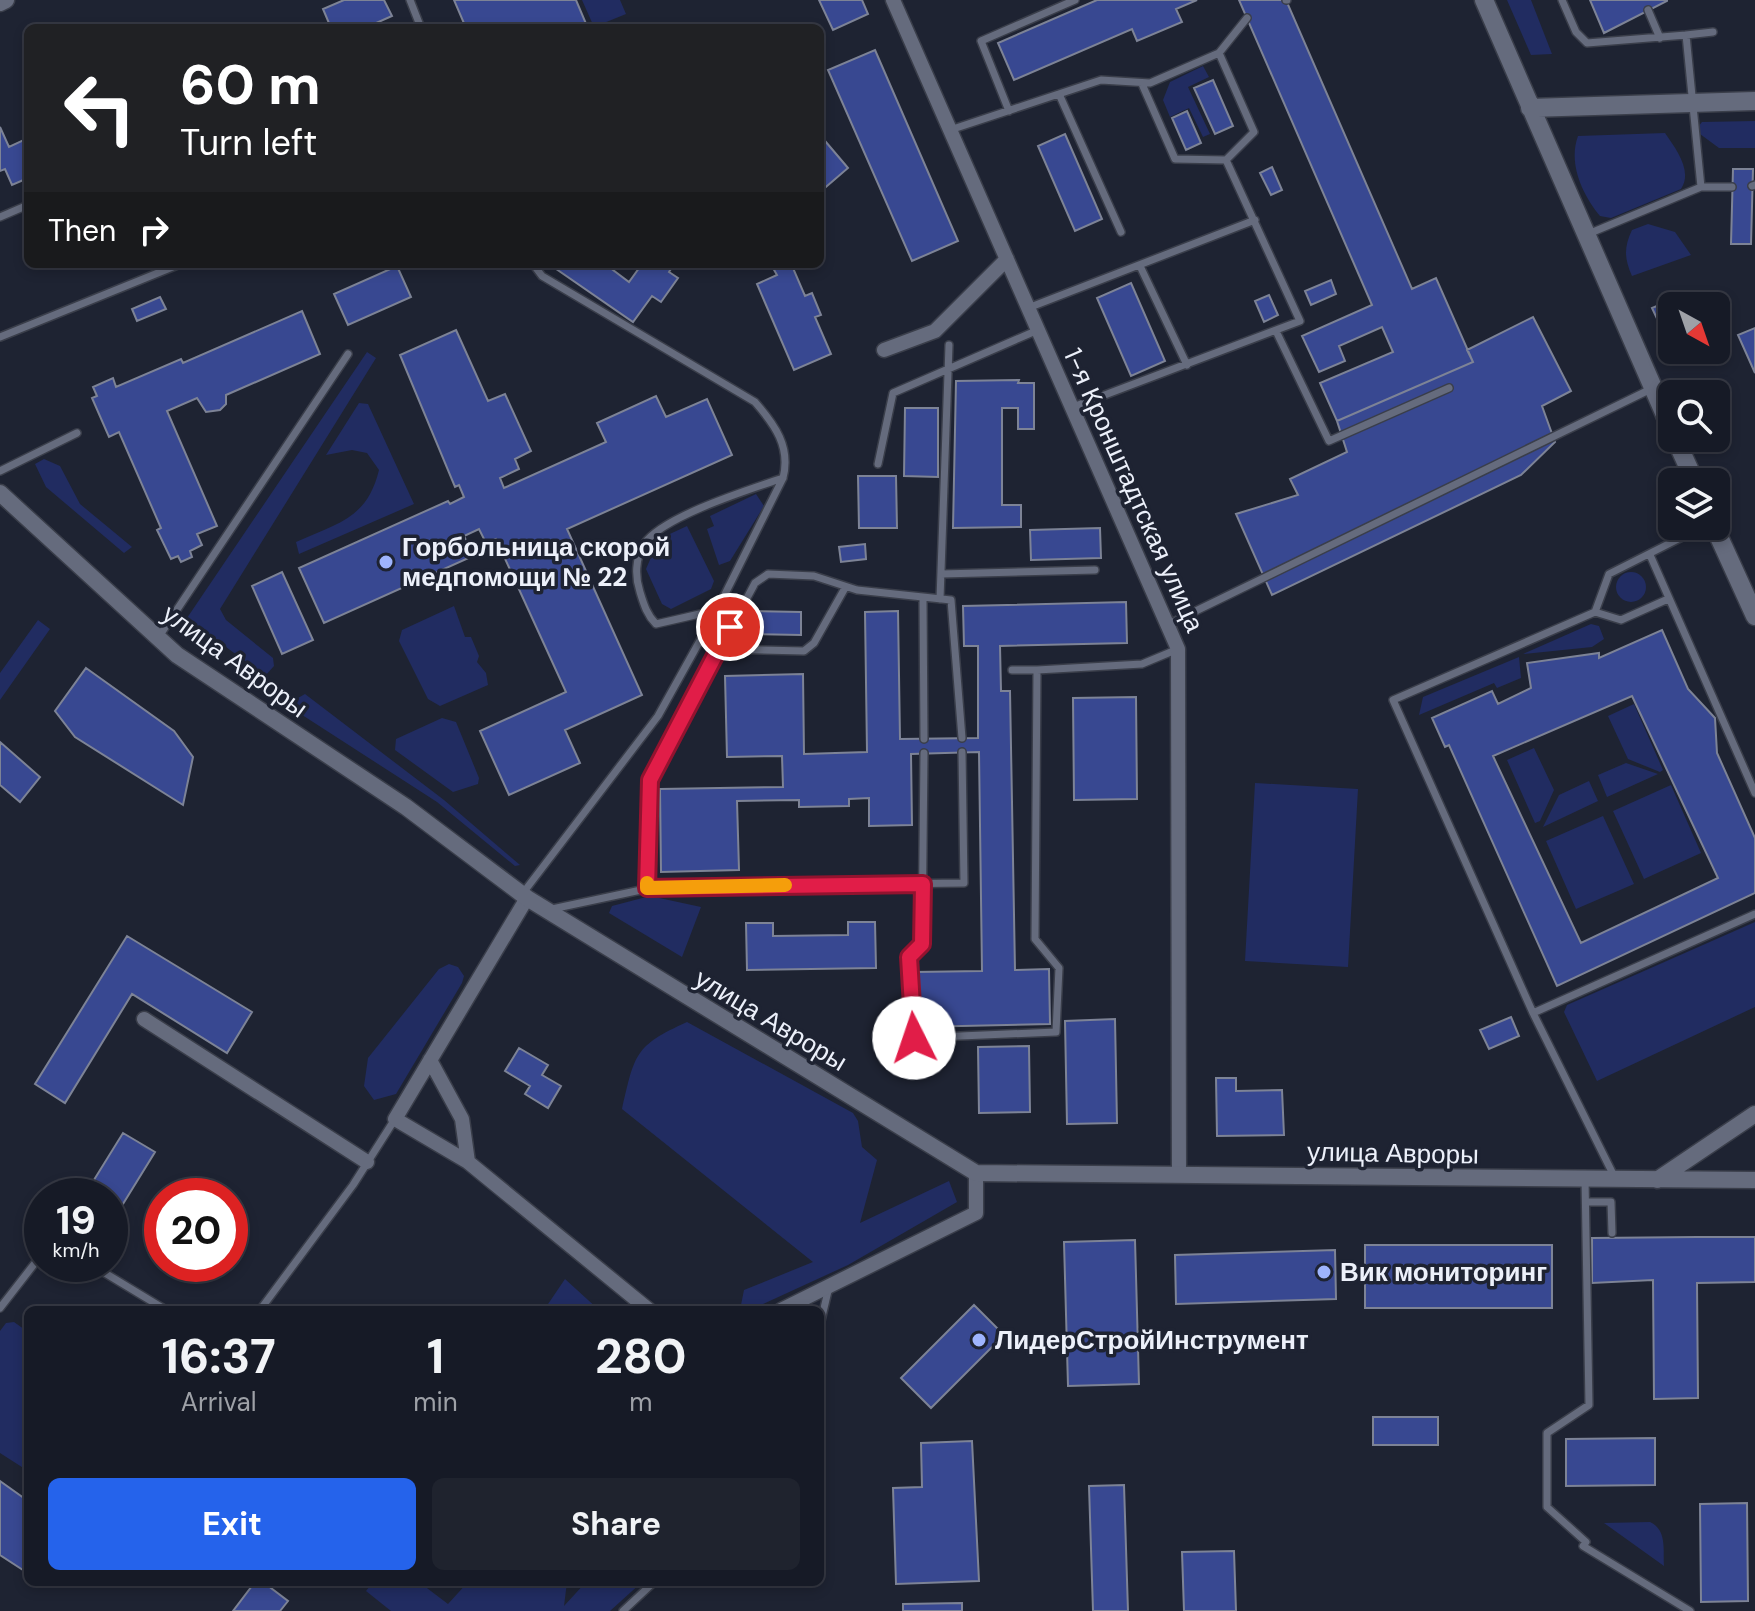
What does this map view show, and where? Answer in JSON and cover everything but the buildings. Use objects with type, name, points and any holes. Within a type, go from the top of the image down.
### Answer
[{"type":"main road","points":[[1484,0],[1658,399]]},
{"type":"main road","points":[[1530,108],[1755,101]]},
{"type":"main road","points":[[1720,540],[1755,616]]},
{"type":"street","points":[[0,3],[6,0]]},
{"type":"street","name":"1-я Кронштадтская улица","points":[[893,0],[1178,649],[1179,1175]]},
{"type":"street","points":[[884,350],[935,331],[1007,259]]},
{"type":"street","name":"улица Авроры","points":[[1,500],[177,655],[406,807],[524,897],[976,1173],[1755,1180]]},
{"type":"street","points":[[524,897],[395,1119],[468,1162],[644,1306]]},
{"type":"street","points":[[144,1019],[367,1162]]},
{"type":"street","points":[[430,1060],[462,1119],[468,1162]]},
{"type":"street","points":[[1657,1180],[1755,1114]]},
{"type":"street","points":[[789,1306],[976,1213],[976,1173]]},
{"type":"lane","points":[[410,0],[419,24]]},
{"type":"lane","points":[[1009,111],[981,41],[1075,0]]},
{"type":"lane","points":[[1562,0],[1576,32],[1587,43],[1713,32]]},
{"type":"lane","points":[[1648,10],[1660,38]]},
{"type":"lane","points":[[950,130],[1101,80],[1142,84],[1219,53],[1247,18]]},
{"type":"lane","points":[[1686,35],[1701,187]]},
{"type":"lane","points":[[1142,84],[1175,159],[1226,160],[1254,132],[1219,53]]},
{"type":"lane","points":[[1059,94],[1121,232]]},
{"type":"lane","points":[[1072,407],[1300,321],[1226,160]]},
{"type":"lane","points":[[1586,235],[1701,187],[1732,187]]},
{"type":"lane","points":[[0,217],[24,207]]},
{"type":"lane","points":[[1028,308],[1255,220]]},
{"type":"lane","points":[[1140,266],[1187,365]]},
{"type":"lane","points":[[0,337],[170,268]]},
{"type":"lane","points":[[524,897],[658,716],[717,610],[783,478],[787,464],[784,445],[773,423],[755,402],[542,276],[536,268]]},
{"type":"lane","points":[[878,464],[893,393],[1038,330]]},
{"type":"lane","points":[[1276,331],[1329,441],[1449,388]]},
{"type":"lane","points":[[940,599],[949,345]]},
{"type":"lane","points":[[158,638],[348,354]]},
{"type":"lane","points":[[1167,625],[1653,388]]},
{"type":"lane","points":[[0,471],[77,433]]},
{"type":"lane","points":[[717,610],[656,624],[646,611],[635,575],[644,545],[653,535],[713,502],[783,478]]},
{"type":"lane","points":[[1595,612],[1609,574],[1678,540]]},
{"type":"lane","points":[[1650,555],[1755,793]]},
{"type":"lane","points":[[941,574],[1095,570]]},
{"type":"lane","points":[[647,888],[650,780],[717,649],[755,583],[768,574],[814,576],[845,588],[951,600],[962,738]]},
{"type":"lane","points":[[717,649],[804,651],[814,643],[845,588]]},
{"type":"lane","points":[[923,599],[924,739]]},
{"type":"lane","points":[[1616,1180],[1533,1013],[1393,700],[1595,612],[1621,620],[1668,599]]},
{"type":"lane","points":[[1012,670],[1142,664],[1178,649]]},
{"type":"lane","points":[[924,753],[922,944],[909,957],[914,1038],[1056,1032],[1059,968],[1035,939],[1037,670]]},
{"type":"lane","points":[[546,910],[647,888],[964,883],[962,752]]},
{"type":"lane","points":[[1533,1013],[1755,914]]},
{"type":"lane","points":[[263,1306],[395,1119]]},
{"type":"lane","points":[[1585,1179],[1589,1405],[1547,1433],[1547,1507],[1586,1542],[1583,1546],[1690,1611]]},
{"type":"lane","points":[[1586,1202],[1611,1202],[1612,1233]]},
{"type":"lane","points":[[0,1308],[24,1277]]},
{"type":"lane","points":[[120,1282],[159,1306]]},
{"type":"lane","points":[[824,1308],[829,1287]]},
{"type":"lane","points":[[623,1611],[650,1586]]},
{"type":"shaded area","points":[[582,0],[620,0],[626,14],[601,24],[593,24]]},
{"type":"shaded area","points":[[1507,0],[1531,0],[1552,54],[1531,55]]},
{"type":"shaded area","points":[[1203,66],[1209,77],[1188,87],[1210,134],[1203,137],[1189,108],[1170,117],[1163,100],[1170,82]]},
{"type":"shaded area","points":[[1755,121],[1755,148],[1719,148],[1700,134],[1698,127],[1702,122]]},
{"type":"shaded area","points":[[1665,133],[1684,168],[1681,189],[1611,218],[1600,216],[1578,178],[1575,146],[1578,136]]},
{"type":"shaded area","points":[[1648,224],[1675,232],[1691,255],[1632,276],[1626,258],[1628,242],[1632,230]]},
{"type":"shaded area","points":[[367,352],[376,358],[220,609],[226,620],[273,658],[274,666],[265,676],[187,618]]},
{"type":"shaded area","points":[[359,403],[368,404],[414,504],[299,554],[296,542],[349,517],[359,509],[374,486],[379,470],[367,453],[352,450],[326,455]]},
{"type":"shaded area","points":[[44,459],[60,466],[80,504],[132,547],[124,553],[46,487],[35,464]]},
{"type":"shaded area","points":[[756,494],[764,506],[730,561],[719,565],[707,529],[714,526],[710,516]]},
{"type":"shaded area","points":[[687,526],[714,581],[711,589],[671,609],[662,604],[646,569],[659,539]]},
{"type":"shaded area","points":[[1631,572],[1637,573],[1645,581],[1645,593],[1637,601],[1631,602],[1625,601],[1617,593],[1616,587],[1617,581],[1625,573]]},
{"type":"shaded area","points":[[454,606],[465,637],[471,637],[479,656],[477,662],[486,673],[488,685],[440,706],[428,699],[399,641],[402,630]]},
{"type":"shaded area","points":[[38,620],[50,629],[0,700],[0,673]]},
{"type":"shaded area","points":[[1591,624],[1599,626],[1604,639],[1592,647],[1523,654]]},
{"type":"shaded area","points":[[1519,657],[1521,678],[1497,688],[1494,683],[1419,715],[1423,697]]},
{"type":"shaded area","points":[[305,694],[444,800],[520,865],[515,866],[437,802],[296,711],[298,698]]},
{"type":"shaded area","points":[[1634,704],[1663,770],[1660,772],[1628,759],[1608,716]]},
{"type":"shaded area","points":[[442,718],[456,722],[479,778],[478,784],[453,792],[395,750],[396,739]]},
{"type":"shaded area","points":[[1534,748],[1554,790],[1540,821],[1535,823],[1507,760]]},
{"type":"shaded area","points":[[1626,763],[1658,774],[1607,797],[1598,775]]},
{"type":"shaded area","points":[[1589,781],[1598,801],[1543,827],[1559,795]]},
{"type":"shaded area","points":[[1255,783],[1358,789],[1348,967],[1245,961]]},
{"type":"shaded area","points":[[1671,785],[1701,853],[1644,879],[1613,811]]},
{"type":"shaded area","points":[[1603,816],[1634,884],[1576,909],[1546,841]]},
{"type":"shaded area","points":[[650,896],[701,907],[682,957],[609,913],[612,906]]},
{"type":"shaded area","points":[[1755,922],[1755,1007],[1597,1081],[1564,1012],[1567,1005]]},
{"type":"shaded area","points":[[449,964],[458,967],[464,976],[462,983],[396,1094],[374,1100],[364,1086],[368,1058],[439,969]]},
{"type":"shaded area","points":[[687,1022],[853,1113],[858,1121],[862,1147],[877,1160],[860,1223],[949,1181],[957,1202],[848,1265],[759,1306],[741,1306],[744,1290],[813,1262],[622,1109],[630,1076],[640,1054],[656,1038]]},
{"type":"shaded area","points":[[565,1279],[595,1306],[547,1306]]},
{"type":"shaded area","points":[[14,1322],[24,1329],[24,1468],[0,1453],[0,1331],[6,1323]]},
{"type":"shaded area","points":[[1650,1522],[1662,1535],[1664,1566],[1604,1523]]},
{"type":"shaded area","points":[[370,1586],[424,1586],[448,1604],[464,1586],[566,1586],[564,1606],[582,1586],[638,1586],[610,1611],[391,1611],[366,1591]]},
{"type":"slow traffic","points":[[647,883],[647,888],[785,885]]},
{"type":"place","name":"Горбольница скорой медпомощи № 22","points":[[386,562]]},
{"type":"place","name":"Вик мониторинг","points":[[1324,1272]]},
{"type":"place","name":"ЛидерСтройИнструмент","points":[[979,1340]]},
{"type":"route","points":[[730,627],[650,780],[647,888],[923,884],[922,944],[909,957],[914,1038]]}]
